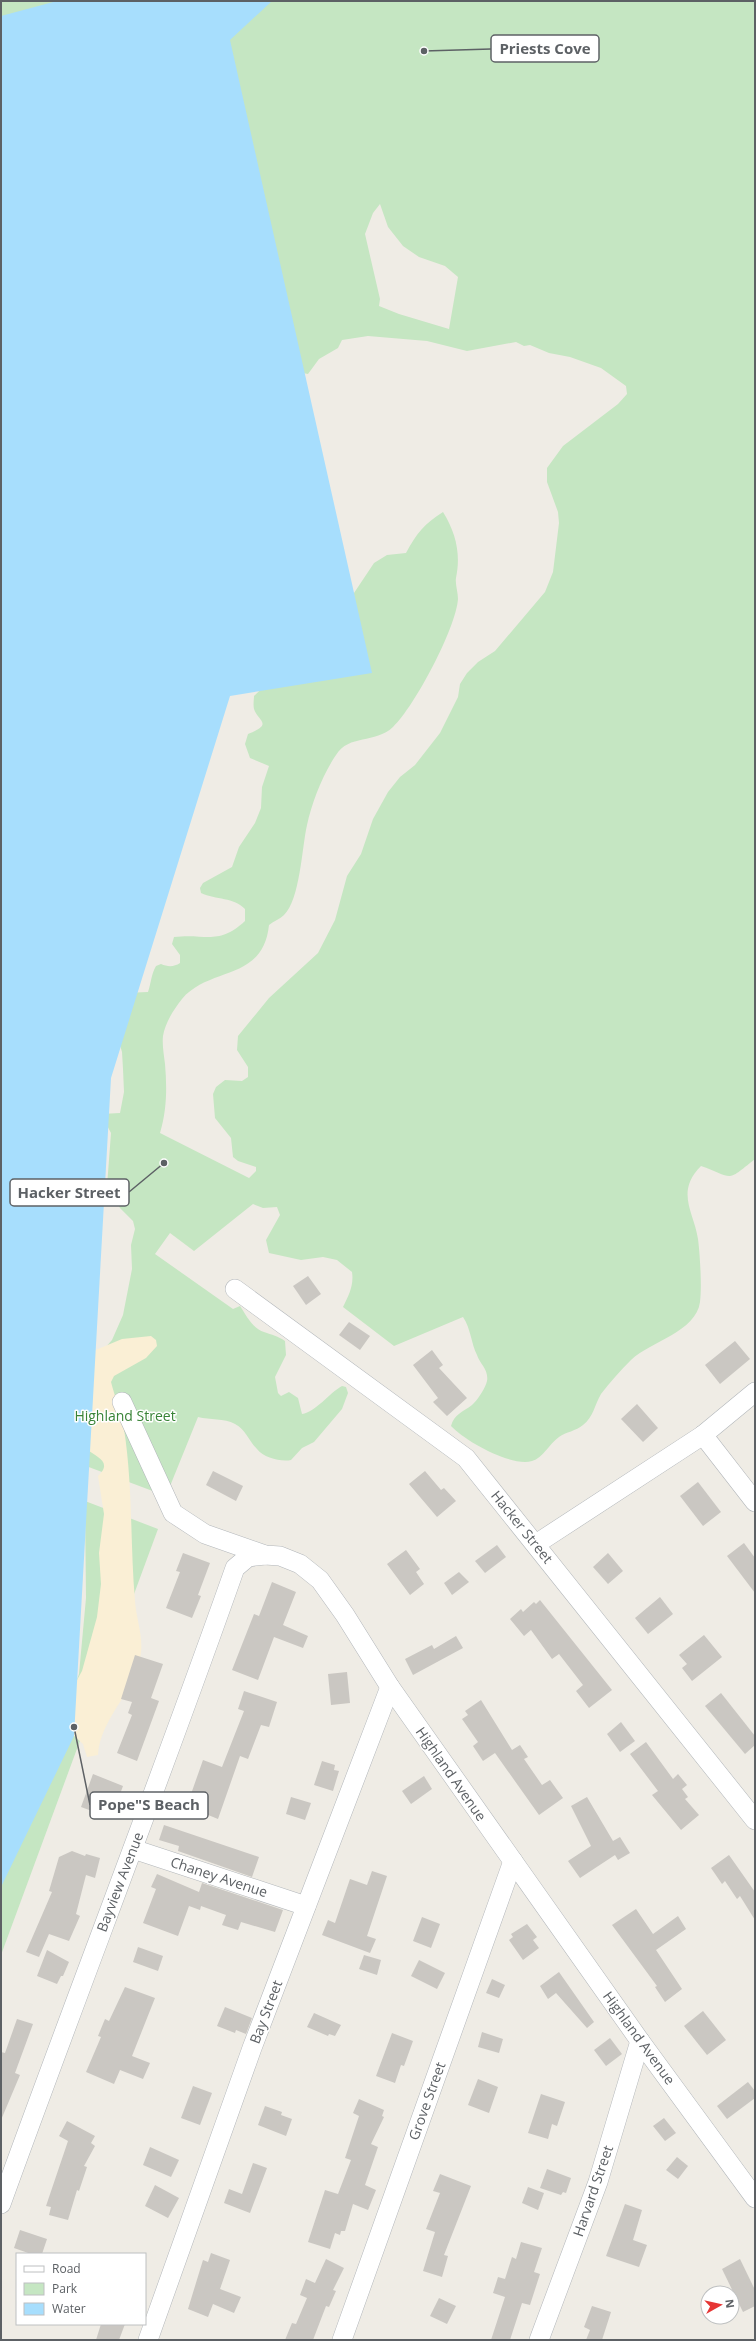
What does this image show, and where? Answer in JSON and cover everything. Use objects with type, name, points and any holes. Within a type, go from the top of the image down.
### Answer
[{"type":"street","name":"Hacker Street","points":[[235,1288],[466,1458],[755,1820]]},
{"type":"street","points":[[536,1544],[703,1435],[755,1392]]},
{"type":"street","name":"Highland Avenue","points":[[122,1402],[173,1513],[205,1534],[265,1555],[280,1556],[300,1564],[320,1580],[345,1615],[390,1687],[513,1862],[640,2041],[755,2198]]},
{"type":"street","points":[[703,1435],[755,1502]]},
{"type":"street","name":"Bayview Avenue","points":[[1,2204],[175,1737],[236,1568],[248,1557],[265,1555]]},
{"type":"street","name":"Bay Street","points":[[148,2340],[252,2048],[390,1687]]},
{"type":"street","name":"Chaney Avenue","points":[[132,1849],[306,1906]]},
{"type":"street","name":"Grove Street","points":[[342,2340],[513,1862]]},
{"type":"street","name":"Harvard Street","points":[[539,2340],[598,2182],[640,2041]]},
{"type":"green space","points":[[1,1],[71,1],[1,29]]},
{"type":"green space","name":"Highland Street","points":[[244,1],[755,1],[755,1159],[739,1172],[730,1176],[701,1166],[693,1175],[689,1185],[688,1202],[698,1239],[700,1262],[701,1296],[697,1312],[682,1329],[640,1353],[631,1360],[601,1394],[589,1419],[577,1429],[559,1437],[543,1454],[532,1461],[523,1462],[501,1457],[467,1439],[451,1426],[454,1419],[476,1400],[487,1381],[486,1370],[478,1358],[468,1326],[463,1317],[394,1346],[343,1307],[352,1286],[352,1272],[337,1260],[323,1257],[301,1260],[269,1253],[266,1240],[280,1215],[277,1207],[263,1208],[253,1204],[194,1251],[170,1233],[155,1254],[233,1309],[240,1306],[256,1328],[285,1341],[286,1355],[275,1377],[278,1393],[281,1396],[289,1392],[298,1398],[302,1414],[312,1410],[342,1386],[346,1387],[348,1393],[342,1409],[314,1442],[302,1448],[291,1460],[278,1460],[264,1455],[254,1446],[239,1426],[231,1422],[198,1417],[166,1496],[46,1451],[104,1349],[112,1340],[123,1315],[132,1269],[131,1245],[135,1229],[133,1221],[120,1208],[107,1186],[111,1133],[101,1114],[120,1113],[124,1092],[122,1052],[115,1028],[124,993],[148,992],[156,966],[161,964],[173,966],[180,963],[180,955],[172,944],[174,937],[219,936],[236,929],[245,921],[245,909],[241,905],[236,902],[201,893],[200,888],[203,883],[232,867],[239,847],[255,823],[261,808],[262,787],[269,766],[250,758],[245,744],[248,734],[256,731],[262,725],[262,722],[254,709],[254,696],[342,611],[374,563],[387,555],[406,553],[413,540],[431,520],[443,512],[454,536],[458,552],[456,580],[458,599],[456,612],[450,628],[423,685],[402,717],[393,727],[378,736],[355,741],[341,748],[331,763],[318,788],[309,816],[300,873],[294,898],[284,915],[269,925],[265,943],[257,956],[246,965],[194,989],[182,999],[176,1007],[164,1031],[163,1043],[166,1073],[166,1098],[160,1133],[249,1178],[256,1171],[256,1167],[238,1161],[233,1157],[231,1138],[215,1118],[213,1094],[216,1087],[225,1080],[242,1081],[248,1077],[248,1067],[237,1050],[238,1036],[269,998],[318,953],[335,920],[347,876],[361,854],[373,819],[388,792],[400,777],[415,765],[440,733],[458,697],[460,684],[467,673],[478,662],[495,651],[545,592],[553,572],[559,523],[558,512],[547,482],[547,468],[563,446],[618,404],[627,394],[626,386],[601,368],[570,357],[549,353],[530,345],[524,346],[516,342],[467,351],[427,341],[368,336],[342,340],[338,348],[319,359],[308,374],[292,371],[208,98]],"holes":[[[380,204],[388,227],[403,246],[419,257],[445,266],[458,277],[449,329],[399,314],[379,306],[380,299],[365,234],[373,213]]]},
{"type":"green space","points":[[85,1501],[158,1529],[1,1955],[1,1886],[79,1674],[86,1598]]},
{"type":"sand","points":[[151,1336],[156,1340],[157,1346],[146,1358],[114,1376],[111,1382],[123,1423],[127,1450],[133,1580],[141,1640],[141,1652],[133,1679],[105,1728],[100,1741],[98,1755],[87,1757],[83,1744],[72,1734],[70,1686],[77,1680],[82,1671],[97,1617],[101,1584],[99,1553],[104,1514],[98,1476],[104,1467],[104,1463],[99,1457],[86,1449],[74,1359],[122,1339]]},
{"type":"water","points":[[57,1],[272,1],[230,40],[372,673],[230,696],[111,1078],[74,1736],[1,1887],[1,16]]},
{"type":"building","points":[[308,1276],[321,1294],[306,1305],[293,1286]]},
{"type":"building","points":[[349,1322],[370,1336],[360,1350],[339,1335]]},
{"type":"building","points":[[735,1341],[750,1359],[720,1384],[705,1365]]},
{"type":"building","points":[[432,1350],[443,1365],[439,1368],[467,1398],[447,1416],[433,1402],[438,1398],[413,1365]]},
{"type":"building","points":[[637,1404],[658,1428],[643,1442],[621,1419]]},
{"type":"building","points":[[213,1471],[243,1486],[236,1501],[206,1485]]},
{"type":"building","points":[[425,1471],[441,1490],[444,1488],[456,1501],[437,1517],[409,1484]]},
{"type":"building","points":[[698,1482],[721,1512],[703,1526],[680,1496]]},
{"type":"building","points":[[744,1543],[755,1558],[755,1593],[727,1556]]},
{"type":"building","points":[[497,1545],[506,1557],[485,1573],[475,1561]]},
{"type":"building","points":[[406,1550],[420,1569],[416,1572],[424,1584],[410,1595],[387,1564]]},
{"type":"building","points":[[183,1553],[210,1563],[198,1595],[201,1596],[192,1618],[166,1608],[180,1572],[176,1571]]},
{"type":"building","points":[[608,1553],[623,1571],[608,1584],[593,1567]]},
{"type":"building","points":[[459,1572],[469,1582],[452,1595],[444,1583]]},
{"type":"building","points":[[272,1582],[296,1592],[283,1625],[308,1636],[303,1648],[274,1637],[258,1680],[232,1670],[254,1614],[259,1616]]},
{"type":"building","points":[[660,1597],[673,1614],[648,1634],[635,1618]]},
{"type":"building","points":[[540,1600],[612,1690],[589,1708],[576,1691],[583,1685],[559,1654],[552,1659],[531,1630],[524,1636],[510,1619],[521,1609],[523,1612],[534,1602],[536,1604]]},
{"type":"building","points":[[704,1635],[722,1657],[692,1681],[682,1668],[687,1664],[679,1655]]},
{"type":"building","points":[[456,1636],[463,1648],[413,1675],[405,1659],[432,1645],[434,1649]]},
{"type":"building","points":[[135,1655],[163,1664],[151,1698],[159,1701],[137,1761],[117,1753],[132,1715],[128,1713],[132,1702],[121,1699]]},
{"type":"building","points":[[347,1672],[350,1703],[331,1705],[328,1674]]},
{"type":"building","points":[[244,1691],[277,1702],[269,1727],[261,1725],[248,1759],[240,1756],[218,1819],[181,1804],[186,1792],[191,1794],[203,1760],[222,1767],[244,1711],[238,1709]]},
{"type":"building","points":[[721,1693],[755,1736],[755,1745],[745,1754],[705,1706]]},
{"type":"building","points":[[481,1700],[512,1750],[520,1745],[528,1757],[524,1759],[542,1785],[550,1780],[563,1798],[539,1815],[495,1753],[483,1761],[473,1746],[478,1742],[462,1719],[468,1715],[465,1711]]},
{"type":"building","points":[[621,1722],[635,1741],[620,1752],[607,1734]]},
{"type":"building","points":[[646,1742],[673,1779],[678,1774],[687,1785],[682,1789],[688,1797],[685,1799],[699,1815],[681,1830],[652,1795],[658,1791],[630,1754]]},
{"type":"building","points":[[322,1761],[335,1765],[334,1770],[339,1771],[333,1791],[314,1785]]},
{"type":"building","points":[[93,1774],[123,1786],[111,1818],[81,1807]]},
{"type":"building","points":[[424,1776],[432,1789],[411,1804],[402,1791]]},
{"type":"building","points":[[291,1797],[311,1803],[305,1820],[286,1814]]},
{"type":"building","points":[[587,1797],[613,1841],[620,1837],[630,1853],[618,1860],[615,1855],[580,1878],[568,1861],[591,1846],[571,1806]]},
{"type":"building","points":[[164,1825],[259,1857],[252,1877],[178,1851],[179,1846],[159,1840]]},
{"type":"building","points":[[72,1851],[85,1856],[86,1854],[100,1858],[95,1878],[86,1875],[76,1914],[80,1916],[69,1941],[49,1934],[39,1957],[26,1952],[52,1892],[49,1891],[59,1857]]},
{"type":"building","points":[[729,1855],[755,1892],[755,1920],[740,1896],[737,1899],[725,1881],[722,1884],[711,1868]]},
{"type":"building","points":[[372,1871],[387,1876],[367,1936],[376,1939],[370,1953],[322,1935],[328,1920],[335,1923],[350,1879],[367,1885]]},
{"type":"building","points":[[157,1874],[199,1892],[202,1883],[283,1910],[275,1932],[241,1922],[238,1930],[222,1925],[226,1915],[201,1906],[200,1910],[189,1906],[178,1936],[143,1923],[156,1889],[151,1887]]},
{"type":"building","points":[[636,1909],[653,1934],[678,1916],[686,1929],[656,1950],[682,1989],[665,2002],[655,1987],[657,1986],[612,1925]]},
{"type":"building","points":[[422,1917],[440,1924],[431,1948],[413,1941]]},
{"type":"building","points":[[527,1924],[537,1937],[533,1940],[539,1948],[523,1960],[509,1940],[513,1937],[511,1934]]},
{"type":"building","points":[[138,1947],[163,1956],[158,1971],[133,1962]]},
{"type":"building","points":[[47,1950],[69,1962],[63,1976],[61,1976],[57,1984],[37,1976]]},
{"type":"building","points":[[364,1955],[381,1960],[377,1975],[359,1969]]},
{"type":"building","points":[[419,1960],[445,1973],[437,1989],[411,1976]]},
{"type":"building","points":[[559,1972],[594,2022],[587,2028],[556,1993],[548,1999],[540,1986]]},
{"type":"building","points":[[492,1979],[505,1985],[499,1998],[486,1993]]},
{"type":"building","points":[[125,1987],[155,1998],[132,2056],[150,2063],[143,2079],[120,2070],[114,2084],[86,2072],[101,2037],[98,2036],[105,2019],[109,2021]]},
{"type":"building","points":[[225,2007],[252,2018],[246,2034],[236,2030],[235,2033],[217,2026]]},
{"type":"building","points":[[703,2011],[726,2040],[707,2055],[684,2026]]},
{"type":"building","points":[[314,2013],[341,2025],[335,2036],[329,2034],[328,2036],[307,2027]]},
{"type":"building","points":[[17,2019],[33,2024],[15,2073],[20,2075],[1,2120],[1,2052],[5,2053]]},
{"type":"building","points":[[482,2032],[503,2039],[499,2053],[478,2047]]},
{"type":"building","points":[[392,2033],[413,2041],[404,2066],[401,2065],[395,2083],[376,2076]]},
{"type":"building","points":[[610,2038],[622,2054],[606,2066],[594,2050]]},
{"type":"building","points":[[478,2079],[498,2087],[489,2113],[468,2105]]},
{"type":"building","points":[[748,2082],[755,2091],[755,2098],[727,2119],[717,2106]]},
{"type":"building","points":[[193,2086],[212,2093],[200,2125],[181,2118]]},
{"type":"building","points":[[541,2094],[565,2102],[557,2126],[552,2124],[548,2139],[528,2133]]},
{"type":"building","points":[[359,2099],[384,2110],[382,2116],[384,2117],[371,2144],[378,2147],[365,2185],[376,2190],[368,2210],[353,2204],[345,2231],[341,2231],[340,2235],[335,2233],[330,2249],[308,2242],[325,2190],[338,2194],[351,2160],[345,2158],[359,2116],[353,2113]]},
{"type":"building","points":[[265,2106],[282,2112],[281,2115],[292,2119],[286,2136],[258,2125]]},
{"type":"building","points":[[664,2118],[676,2133],[665,2141],[653,2126]]},
{"type":"building","points":[[67,2121],[95,2136],[91,2143],[95,2146],[84,2166],[87,2167],[79,2191],[77,2190],[68,2220],[49,2215],[51,2207],[46,2206],[68,2141],[59,2136]]},
{"type":"building","points":[[150,2147],[179,2160],[171,2177],[143,2165]]},
{"type":"building","points":[[677,2157],[688,2166],[678,2179],[666,2170]]},
{"type":"building","points":[[253,2163],[267,2168],[250,2213],[224,2203],[229,2189],[242,2194]]},
{"type":"building","points":[[547,2169],[571,2178],[566,2193],[563,2192],[561,2195],[540,2188]]},
{"type":"building","points":[[440,2174],[471,2186],[444,2255],[448,2256],[442,2277],[423,2271],[435,2232],[426,2229],[440,2193],[433,2191]]},
{"type":"building","points":[[155,2185],[179,2198],[168,2218],[145,2206]]},
{"type":"building","points":[[528,2187],[544,2193],[538,2210],[522,2203]]},
{"type":"building","points":[[625,2204],[642,2210],[633,2240],[647,2245],[639,2267],[606,2256]]},
{"type":"building","points":[[20,2230],[47,2239],[42,2253],[28,2253],[14,2248]]},
{"type":"building","points":[[521,2242],[542,2248],[534,2272],[540,2274],[530,2305],[522,2303],[510,2340],[491,2340],[505,2297],[493,2293],[498,2277],[505,2279],[512,2257],[516,2259]]},
{"type":"building","points":[[211,2253],[230,2260],[220,2289],[241,2297],[234,2313],[213,2304],[208,2317],[188,2309],[203,2260],[208,2262]]},
{"type":"building","points":[[326,2259],[344,2268],[333,2290],[336,2291],[329,2307],[326,2306],[313,2340],[285,2340],[292,2323],[296,2324],[307,2298],[300,2295],[306,2279],[315,2283]]},
{"type":"building","points":[[740,2259],[755,2290],[755,2306],[743,2312],[740,2306],[740,2285],[730,2285],[722,2269]]},
{"type":"building","points":[[439,2298],[456,2306],[447,2324],[430,2316]]},
{"type":"building","points":[[592,2306],[611,2312],[602,2340],[586,2340],[590,2330],[584,2327]]},
{"type":"building","points":[[101,2325],[125,2325],[119,2340],[96,2340]]},
{"type":"place","name":"Priests Cove","points":[[424,51]]},
{"type":"place","name":"Hacker Street","points":[[164,1163]]},
{"type":"place","name":"Pope\"S Beach","points":[[74,1727]]}]
